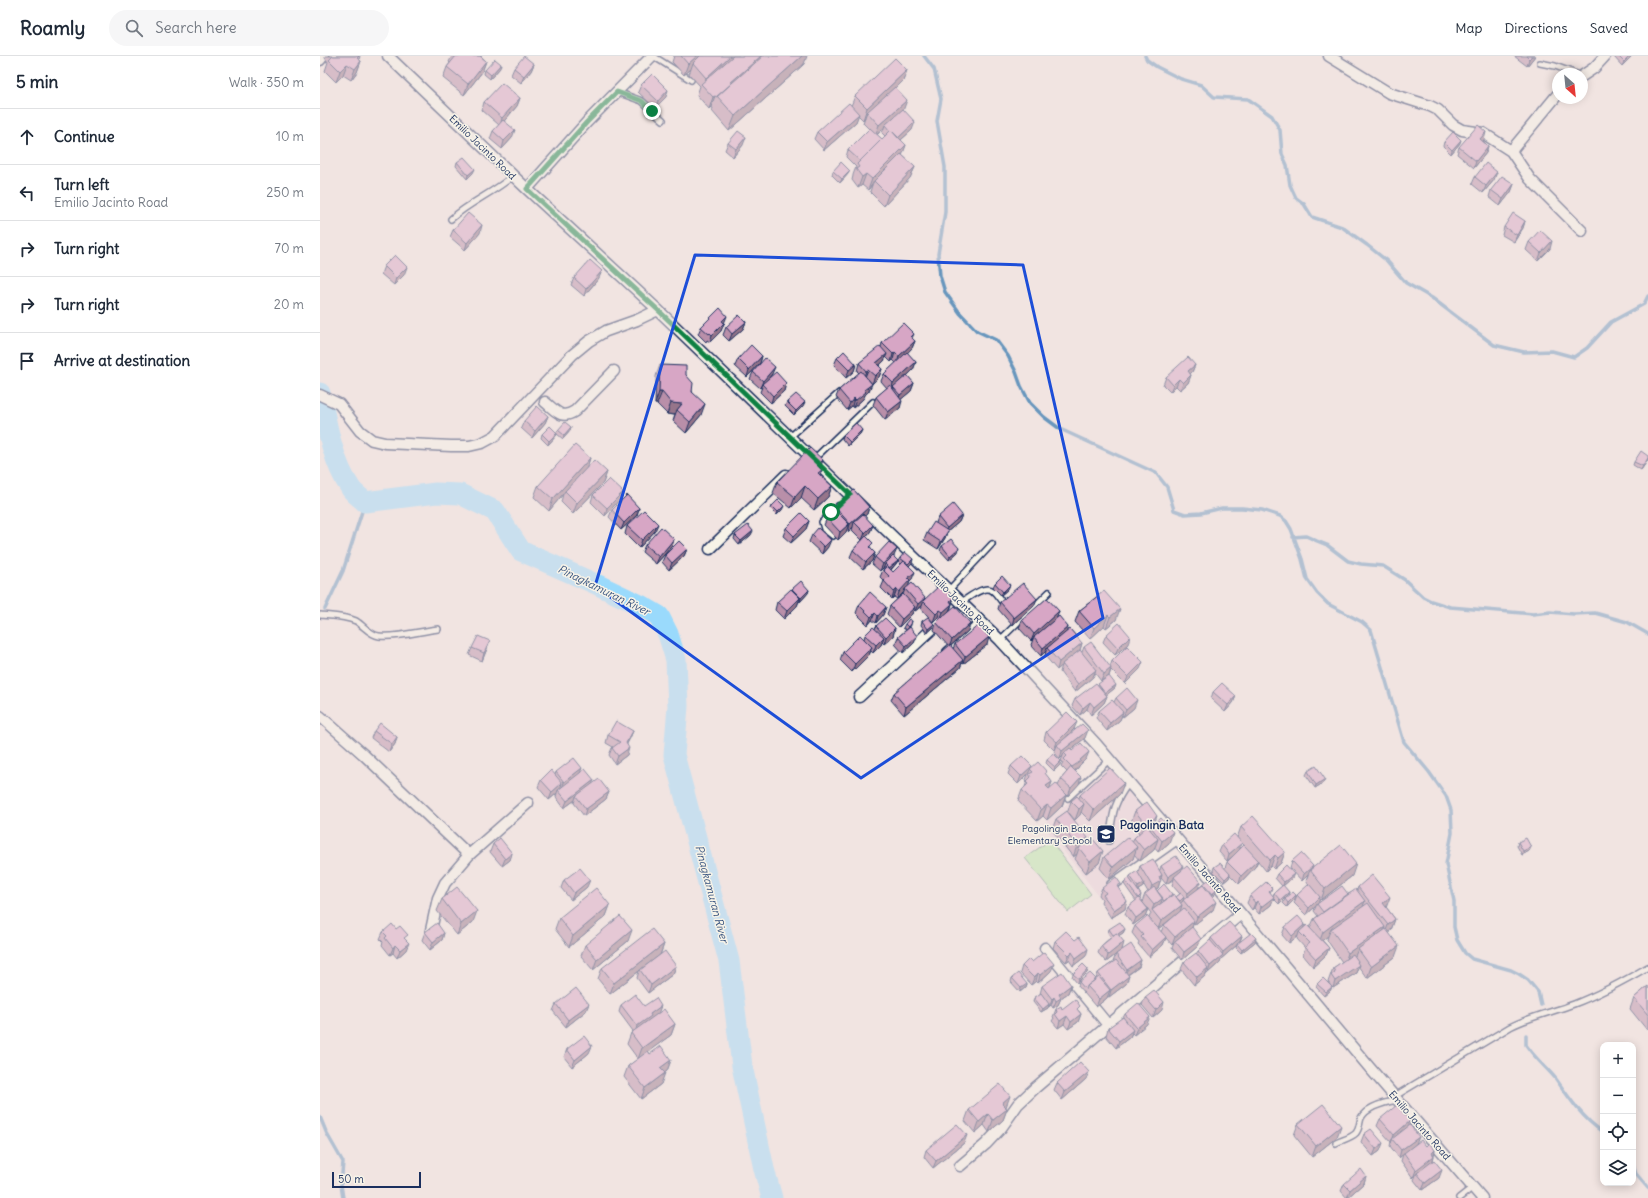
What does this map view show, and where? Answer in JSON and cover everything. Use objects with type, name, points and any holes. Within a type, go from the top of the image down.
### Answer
[{"type":"street","points":[[320,60],[323,56]]},
{"type":"street","name":"Emilio Jacinto Road","points":[[388,56],[513,176],[658,310],[790,437],[808,457],[850,494],[1000,640],[1129,783],[1482,1198]]},
{"type":"street","points":[[527,189],[587,122],[652,56]]},
{"type":"street","points":[[1329,56],[1389,93],[1430,106],[1438,110],[1453,125],[1462,130],[1483,133],[1511,150],[1530,179],[1582,231]]},
{"type":"street","points":[[1588,72],[1594,68],[1605,56]]},
{"type":"street","points":[[1511,150],[1552,101]]},
{"type":"street","points":[[320,395],[339,404],[360,431],[372,440],[385,443],[451,446],[468,446],[482,443],[495,436],[540,397],[572,355],[588,341],[606,331],[637,320],[658,310]]},
{"type":"street","points":[[540,397],[562,415],[567,415],[575,411],[614,371]]},
{"type":"street","points":[[710,549],[791,470]]},
{"type":"street","points":[[859,698],[961,602]]},
{"type":"street","points":[[320,716],[325,718],[469,855]]},
{"type":"street","points":[[431,930],[438,898],[445,883],[469,855],[528,803]]},
{"type":"street","points":[[1112,885],[1177,839]]},
{"type":"street","points":[[960,1166],[986,1144],[1001,1128],[1018,1104],[1029,1093],[1187,958],[1241,914]]},
{"type":"street","points":[[1045,948],[1108,1025]]},
{"type":"lane","points":[[652,56],[691,80]]},
{"type":"lane","points":[[1540,63],[1560,68]]},
{"type":"lane","points":[[617,92],[642,101],[663,120]]},
{"type":"lane","points":[[451,219],[463,208],[499,188],[513,176]]},
{"type":"lane","points":[[790,437],[839,393]]},
{"type":"lane","points":[[808,457],[873,402]]},
{"type":"lane","points":[[833,536],[824,529],[822,522],[850,494]]},
{"type":"lane","points":[[948,590],[992,544]]},
{"type":"lane","points":[[961,602],[981,590],[988,589],[992,590],[1003,603]]},
{"type":"lane","points":[[1000,640],[1049,592]]},
{"type":"lane","points":[[320,615],[340,616],[354,620],[373,634],[379,636],[398,635],[438,629]]},
{"type":"lane","points":[[943,653],[980,621]]},
{"type":"lane","points":[[1068,798],[1109,760]]},
{"type":"lane","points":[[1110,841],[1115,806],[1119,796],[1129,783]]},
{"type":"lane","points":[[1336,1143],[1355,1134],[1364,1114],[1383,1102],[1397,1098],[1510,1026],[1574,1004],[1621,983],[1648,967]]},
{"type":"lane","points":[[1459,1198],[1473,1187]]},
{"type":"highlighted area","points":[[695,255],[1023,265],[1103,618],[861,778],[595,586]]},
{"type":"shaded area","name":"Pagolingin Bata Elementary School","points":[[1108,767],[1170,844],[1098,895],[1043,825]]},
{"type":"green space","points":[[1050,840],[1091,894],[1068,912],[1025,858]]},
{"type":"building","points":[[333,56],[359,56],[357,58],[361,61],[355,69],[347,64],[340,71],[329,60]]},
{"type":"building","points":[[456,56],[480,56],[486,61],[468,84],[447,67]]},
{"type":"building","points":[[524,56],[534,64],[524,76],[514,68]]},
{"type":"building","points":[[681,56],[697,56],[688,64]]},
{"type":"building","points":[[700,56],[730,56],[706,78],[693,63]]},
{"type":"building","points":[[733,56],[761,56],[730,83],[731,84],[717,97],[713,97],[701,84]]},
{"type":"building","points":[[763,56],[802,56],[735,116],[717,96]]},
{"type":"building","points":[[1618,56],[1630,56],[1624,62]]},
{"type":"building","points":[[895,58],[907,70],[867,108],[855,96]]},
{"type":"building","points":[[495,59],[501,64],[491,75],[485,70]]},
{"type":"building","points":[[652,74],[668,90],[658,101],[641,85]]},
{"type":"building","points":[[502,83],[520,98],[502,118],[484,102]]},
{"type":"building","points":[[895,87],[907,100],[879,125],[867,112]]},
{"type":"building","points":[[849,103],[859,114],[827,142],[817,132]]},
{"type":"building","points":[[903,109],[915,122],[898,138],[885,125]]},
{"type":"building","points":[[503,120],[515,130],[504,141],[493,131]]},
{"type":"building","points":[[1478,125],[1486,132],[1480,139],[1488,146],[1476,161],[1459,147]]},
{"type":"building","points":[[870,128],[882,139],[860,161],[848,150]]},
{"type":"building","points":[[891,130],[906,145],[872,179],[866,174],[862,177],[856,169],[859,167],[857,164]]},
{"type":"building","points":[[738,131],[746,137],[736,149],[728,143]]},
{"type":"building","points":[[1453,132],[1461,140],[1452,150],[1444,142]]},
{"type":"building","points":[[901,154],[915,167],[888,195],[874,181]]},
{"type":"building","points":[[464,157],[475,169],[468,175],[457,162]]},
{"type":"building","points":[[841,162],[850,171],[842,179],[833,171]]},
{"type":"building","points":[[1486,163],[1497,172],[1486,186],[1475,177]]},
{"type":"building","points":[[1502,176],[1514,184],[1503,199],[1491,190]]},
{"type":"building","points":[[468,213],[482,225],[467,243],[453,230]]},
{"type":"building","points":[[1513,213],[1525,221],[1517,235],[1504,227]]},
{"type":"building","points":[[1540,230],[1552,241],[1541,253],[1529,242]]},
{"type":"building","points":[[395,255],[407,267],[396,278],[384,266]]},
{"type":"building","points":[[590,260],[602,271],[586,289],[574,278]]},
{"type":"building","points":[[720,308],[727,316],[722,321],[724,323],[712,335],[710,333],[709,334],[701,327]]},
{"type":"building","points":[[739,315],[746,322],[732,334],[726,327]]},
{"type":"building","points":[[903,323],[914,334],[911,337],[915,341],[899,356],[895,352],[893,354],[882,343]]},
{"type":"building","points":[[751,345],[762,356],[749,370],[738,359]]},
{"type":"building","points":[[880,346],[887,354],[876,363],[882,369],[875,376],[868,370],[866,371],[859,363]]},
{"type":"building","points":[[844,351],[856,364],[849,370],[837,358]]},
{"type":"building","points":[[907,352],[916,362],[893,383],[884,374]]},
{"type":"building","points":[[1188,357],[1195,365],[1188,371],[1191,375],[1183,383],[1179,379],[1173,385],[1166,377]]},
{"type":"building","points":[[765,358],[775,367],[763,381],[753,372]]},
{"type":"building","points":[[660,365],[686,366],[686,375],[693,383],[692,392],[705,404],[690,422],[677,410],[682,404],[671,403],[662,392],[659,392]]},
{"type":"building","points":[[861,371],[872,384],[864,390],[866,392],[856,400],[854,398],[850,403],[839,390]]},
{"type":"building","points":[[776,372],[786,383],[773,396],[762,384]]},
{"type":"building","points":[[907,375],[914,383],[900,395],[893,387]]},
{"type":"building","points":[[890,385],[902,401],[888,412],[876,397]]},
{"type":"building","points":[[796,394],[805,402],[796,411],[787,402]]},
{"type":"building","points":[[537,406],[548,416],[535,431],[524,421]]},
{"type":"building","points":[[565,422],[571,427],[564,435],[558,430]]},
{"type":"building","points":[[856,423],[862,430],[850,442],[843,435]]},
{"type":"building","points":[[550,426],[557,433],[549,441],[542,434]]},
{"type":"building","points":[[575,445],[590,458],[553,499],[538,486]]},
{"type":"building","points":[[810,448],[823,460],[818,465],[822,470],[818,473],[832,486],[818,499],[805,486],[795,497],[777,482]]},
{"type":"building","points":[[1641,451],[1648,456],[1643,466],[1634,462]]},
{"type":"building","points":[[594,460],[607,472],[577,503],[565,491]]},
{"type":"building","points":[[609,479],[623,492],[607,508],[593,495]]},
{"type":"building","points":[[854,490],[869,507],[850,524],[835,507]]},
{"type":"building","points":[[627,495],[639,508],[624,523],[612,510]]},
{"type":"building","points":[[778,500],[784,506],[778,512],[772,506]]},
{"type":"building","points":[[953,504],[962,515],[947,528],[938,517]]},
{"type":"building","points":[[644,510],[658,524],[642,540],[627,526]]},
{"type":"building","points":[[835,510],[849,524],[840,532],[827,518]]},
{"type":"building","points":[[801,513],[809,521],[794,536],[786,528]]},
{"type":"building","points":[[863,514],[873,525],[865,533],[854,522]]},
{"type":"building","points":[[934,522],[948,531],[941,542],[927,533]]},
{"type":"building","points":[[748,525],[753,531],[741,541],[735,535]]},
{"type":"building","points":[[661,527],[674,539],[659,557],[645,545]]},
{"type":"building","points":[[818,528],[831,540],[824,547],[812,535]]},
{"type":"building","points":[[866,536],[873,543],[869,547],[875,553],[866,562],[853,550]]},
{"type":"building","points":[[951,539],[959,548],[950,556],[942,546]]},
{"type":"building","points":[[679,541],[687,549],[672,563],[665,555]]},
{"type":"building","points":[[889,542],[897,549],[883,564],[875,557]]},
{"type":"building","points":[[905,552],[913,559],[908,564],[900,558]]},
{"type":"building","points":[[893,556],[898,561],[889,568],[885,564]]},
{"type":"building","points":[[904,561],[915,572],[908,578],[910,580],[899,592],[897,589],[894,592],[884,581],[889,576],[883,570],[887,566],[893,572]]},
{"type":"building","points":[[1002,576],[1010,585],[1003,592],[995,583]]},
{"type":"building","points":[[801,581],[809,590],[801,598],[792,589]]},
{"type":"building","points":[[912,583],[925,598],[918,604],[905,589]]},
{"type":"building","points":[[1023,583],[1037,599],[1014,618],[1000,602]]},
{"type":"building","points":[[941,584],[954,597],[950,601],[952,604],[943,612],[940,610],[936,614],[923,601]]},
{"type":"building","points":[[791,589],[800,598],[787,611],[777,602]]},
{"type":"building","points":[[1104,591],[1120,609],[1110,617],[1108,615],[1094,628],[1079,611]]},
{"type":"building","points":[[870,592],[886,607],[878,616],[875,613],[871,617],[859,605]]},
{"type":"building","points":[[903,594],[915,607],[902,619],[890,606]]},
{"type":"building","points":[[1047,598],[1059,611],[1034,634],[1022,620]]},
{"type":"building","points":[[955,606],[970,623],[952,640],[936,622]]},
{"type":"building","points":[[1059,616],[1068,627],[1043,648],[1034,637]]},
{"type":"building","points":[[928,617],[934,624],[928,629],[922,621]]},
{"type":"building","points":[[885,618],[895,628],[886,637],[876,626]]},
{"type":"building","points":[[909,619],[912,621],[908,627],[905,624]]},
{"type":"building","points":[[1119,623],[1130,636],[1118,648],[1106,635]]},
{"type":"building","points":[[979,625],[989,637],[965,657],[955,644]]},
{"type":"building","points":[[873,627],[884,637],[876,645],[865,635]]},
{"type":"building","points":[[910,627],[917,636],[906,646],[898,637]]},
{"type":"building","points":[[1070,629],[1082,643],[1059,662],[1047,648]]},
{"type":"building","points":[[860,635],[872,647],[855,664],[843,652]]},
{"type":"building","points":[[478,636],[490,641],[484,653],[472,648]]},
{"type":"building","points":[[1091,642],[1111,668],[1104,674],[1084,647]]},
{"type":"building","points":[[950,645],[963,660],[906,707],[894,693]]},
{"type":"building","points":[[1127,646],[1143,662],[1128,677],[1112,661]]},
{"type":"building","points":[[1080,650],[1096,670],[1078,684],[1062,664]]},
{"type":"building","points":[[1109,676],[1116,685],[1105,693],[1098,684]]},
{"type":"building","points":[[1096,683],[1107,696],[1094,707],[1090,702],[1083,708],[1075,699]]},
{"type":"building","points":[[1222,683],[1236,696],[1228,705],[1213,692]]},
{"type":"building","points":[[1127,688],[1137,700],[1126,710],[1116,698]]},
{"type":"building","points":[[1112,700],[1123,712],[1110,723],[1099,711]]},
{"type":"building","points":[[1067,712],[1077,722],[1057,742],[1046,732]]},
{"type":"building","points":[[616,721],[633,731],[626,743],[629,748],[618,756],[612,748],[620,742],[608,735]]},
{"type":"building","points":[[380,723],[397,737],[392,744],[374,731]]},
{"type":"building","points":[[1082,724],[1088,730],[1062,751],[1057,745]]},
{"type":"building","points":[[1081,743],[1089,752],[1080,760],[1081,761],[1072,767],[1064,759],[1067,756],[1064,753],[1070,748],[1072,751]]},
{"type":"building","points":[[1053,753],[1061,761],[1055,767],[1047,760]]},
{"type":"building","points":[[1022,756],[1032,766],[1021,776],[1011,766]]},
{"type":"building","points":[[574,758],[582,768],[564,782],[556,772]]},
{"type":"building","points":[[1038,762],[1047,772],[1045,773],[1052,782],[1046,786],[1049,789],[1056,783],[1066,795],[1051,808],[1047,805],[1041,810],[1022,790],[1029,783],[1027,781],[1031,777],[1029,774],[1033,772],[1030,769]]},
{"type":"building","points":[[1316,766],[1325,779],[1316,785],[1308,771]]},
{"type":"building","points":[[1071,767],[1081,777],[1071,788],[1061,779]]},
{"type":"building","points":[[1110,768],[1124,783],[1094,810],[1080,795]]},
{"type":"building","points":[[585,769],[594,780],[567,801],[558,790]]},
{"type":"building","points":[[551,770],[562,783],[552,792],[541,780]]},
{"type":"building","points":[[599,779],[609,792],[586,809],[576,796]]},
{"type":"building","points":[[1077,796],[1084,804],[1079,809],[1071,801]]},
{"type":"building","points":[[1147,802],[1157,816],[1146,825],[1135,811]]},
{"type":"building","points":[[1067,811],[1088,838],[1077,846],[1056,819]]},
{"type":"building","points":[[1253,816],[1285,852],[1278,858],[1275,855],[1270,860],[1241,827]]},
{"type":"building","points":[[1161,818],[1173,832],[1162,841],[1151,827]]},
{"type":"building","points":[[1147,826],[1158,839],[1144,850],[1134,838]]},
{"type":"building","points":[[1234,834],[1242,843],[1229,854],[1222,845]]},
{"type":"building","points":[[1128,837],[1137,847],[1113,867],[1104,857]]},
{"type":"building","points":[[500,838],[512,853],[505,859],[493,844]]},
{"type":"building","points":[[1092,838],[1103,851],[1090,862],[1079,848]]},
{"type":"building","points":[[1526,838],[1531,847],[1523,851],[1518,842]]},
{"type":"building","points":[[1244,845],[1258,860],[1241,876],[1227,862]]},
{"type":"building","points":[[1341,845],[1356,864],[1325,889],[1310,870]]},
{"type":"building","points":[[1301,853],[1313,866],[1304,874],[1292,861]]},
{"type":"building","points":[[1176,856],[1183,867],[1168,877],[1161,866]]},
{"type":"building","points":[[1153,859],[1162,875],[1159,877],[1161,881],[1152,886],[1140,866]]},
{"type":"building","points":[[1220,863],[1230,874],[1225,879],[1214,867]]},
{"type":"building","points":[[1286,865],[1294,874],[1284,882],[1277,874]]},
{"type":"building","points":[[1187,866],[1201,882],[1188,893],[1174,877]]},
{"type":"building","points":[[580,868],[590,880],[574,893],[564,880]]},
{"type":"building","points":[[1137,871],[1144,883],[1138,887],[1130,876]]},
{"type":"building","points":[[1372,875],[1390,897],[1383,903],[1395,919],[1388,925],[1358,887]]},
{"type":"building","points":[[1116,877],[1121,884],[1117,886],[1127,901],[1114,910],[1103,895],[1106,893],[1102,888]]},
{"type":"building","points":[[1129,878],[1141,895],[1138,898],[1125,881]]},
{"type":"building","points":[[1208,880],[1217,890],[1212,894],[1203,884]]},
{"type":"building","points":[[1266,882],[1272,888],[1269,891],[1274,897],[1261,907],[1257,901],[1255,903],[1250,896]]},
{"type":"building","points":[[1164,884],[1172,894],[1164,901],[1157,891]]},
{"type":"building","points":[[1309,884],[1320,897],[1309,908],[1297,895]]},
{"type":"building","points":[[1203,885],[1216,902],[1197,917],[1183,900]]},
{"type":"building","points":[[1283,885],[1289,892],[1280,900],[1274,893]]},
{"type":"building","points":[[1342,886],[1348,894],[1323,912],[1317,904]]},
{"type":"building","points":[[457,887],[477,911],[461,924],[442,899]]},
{"type":"building","points":[[1154,887],[1163,898],[1154,905],[1145,894]]},
{"type":"building","points":[[596,888],[610,905],[573,936],[559,918]]},
{"type":"building","points":[[1356,889],[1365,901],[1323,932],[1314,919]]},
{"type":"building","points":[[1293,892],[1296,895],[1288,903],[1285,899]]},
{"type":"building","points":[[1181,893],[1184,897],[1180,901],[1176,897]]},
{"type":"building","points":[[1174,894],[1182,905],[1161,921],[1152,910]]},
{"type":"building","points":[[1139,898],[1148,909],[1136,918],[1128,907]]},
{"type":"building","points":[[1368,903],[1385,927],[1348,953],[1331,929]]},
{"type":"building","points":[[1184,908],[1194,921],[1175,937],[1164,925]]},
{"type":"building","points":[[620,916],[632,930],[597,959],[585,945]]},
{"type":"building","points":[[1147,916],[1166,937],[1152,950],[1141,937],[1143,935],[1135,926]]},
{"type":"building","points":[[1298,916],[1305,924],[1292,936],[1285,927]]},
{"type":"building","points":[[1120,922],[1125,929],[1118,934],[1113,935],[1109,929]]},
{"type":"building","points":[[1229,922],[1242,936],[1223,952],[1211,938]]},
{"type":"building","points":[[437,923],[444,933],[433,942],[425,932]]},
{"type":"building","points":[[392,924],[396,929],[400,926],[408,935],[404,938],[409,943],[400,950],[395,945],[393,948],[385,938],[387,936],[383,932]]},
{"type":"building","points":[[1307,925],[1329,948],[1316,959],[1305,947],[1310,943],[1299,932]]},
{"type":"building","points":[[1192,927],[1201,939],[1184,952],[1175,941]]},
{"type":"building","points":[[652,929],[664,944],[614,983],[602,968]]},
{"type":"building","points":[[1386,929],[1399,946],[1371,967],[1358,949]]},
{"type":"building","points":[[1066,931],[1075,940],[1079,937],[1088,949],[1076,958],[1072,952],[1069,955],[1055,941]]},
{"type":"building","points":[[1117,933],[1124,942],[1108,955],[1101,946]]},
{"type":"building","points":[[1251,933],[1256,938],[1242,950],[1237,944]]},
{"type":"building","points":[[1210,940],[1223,955],[1210,966],[1198,951]]},
{"type":"building","points":[[1131,944],[1141,960],[1127,970],[1116,954]]},
{"type":"building","points":[[665,951],[676,966],[651,985],[640,970]]},
{"type":"building","points":[[1044,952],[1054,964],[1040,975],[1038,973],[1034,978],[1022,966],[1029,959],[1032,962]]},
{"type":"building","points":[[1196,953],[1208,968],[1197,977],[1184,962]]},
{"type":"building","points":[[1353,954],[1359,965],[1335,981],[1331,975],[1335,972],[1333,968]]},
{"type":"building","points":[[1116,960],[1129,976],[1111,990],[1098,973]]},
{"type":"building","points":[[1083,964],[1088,969],[1079,979],[1073,974]]},
{"type":"building","points":[[1062,972],[1071,985],[1059,994],[1061,998],[1056,1001],[1054,997],[1052,999],[1042,986]]},
{"type":"building","points":[[1018,973],[1027,984],[1021,988],[1012,978]]},
{"type":"building","points":[[1090,973],[1096,979],[1087,986],[1086,990],[1079,982]]},
{"type":"building","points":[[1099,977],[1110,990],[1099,999],[1087,986]]},
{"type":"building","points":[[1323,978],[1332,987],[1326,992],[1317,984]]},
{"type":"building","points":[[1648,986],[1648,1015],[1634,998]]},
{"type":"building","points":[[576,988],[589,1004],[568,1020],[556,1004]]},
{"type":"building","points":[[1154,990],[1164,1002],[1156,1010],[1145,997]]},
{"type":"building","points":[[1041,993],[1049,1004],[1043,1009],[1034,998]]},
{"type":"building","points":[[635,994],[644,1006],[656,998],[661,1006],[650,1014],[651,1016],[637,1026],[621,1005]]},
{"type":"building","points":[[1075,999],[1080,1006],[1077,1009],[1081,1014],[1071,1022],[1067,1016],[1060,1021],[1055,1014],[1057,1012],[1056,1009],[1061,1006],[1062,1009]]},
{"type":"building","points":[[1138,1003],[1150,1017],[1137,1028],[1125,1014]]},
{"type":"building","points":[[664,1009],[675,1024],[642,1048],[631,1033]]},
{"type":"building","points":[[1123,1017],[1133,1030],[1119,1041],[1108,1028]]},
{"type":"building","points":[[584,1036],[592,1046],[575,1060],[567,1049]]},
{"type":"building","points":[[661,1046],[671,1060],[660,1068],[665,1073],[645,1088],[628,1066],[648,1051],[650,1054]]},
{"type":"building","points":[[1080,1062],[1089,1072],[1065,1092],[1057,1083]]},
{"type":"building","points":[[1000,1084],[1010,1096],[1002,1103],[1007,1109],[993,1120],[988,1114],[979,1122],[969,1110]]},
{"type":"building","points":[[1323,1104],[1341,1126],[1316,1146],[1298,1124]]},
{"type":"building","points":[[1397,1105],[1410,1121],[1394,1135],[1380,1119]]},
{"type":"building","points":[[957,1124],[967,1135],[936,1161],[926,1150]]},
{"type":"building","points":[[1410,1125],[1419,1137],[1401,1150],[1392,1139]]},
{"type":"building","points":[[1371,1129],[1383,1143],[1376,1149],[1364,1134]]},
{"type":"building","points":[[1421,1140],[1426,1146],[1429,1143],[1435,1150],[1432,1153],[1434,1156],[1416,1170],[1404,1153]]},
{"type":"building","points":[[1434,1160],[1442,1170],[1425,1183],[1417,1173]]},
{"type":"building","points":[[1361,1169],[1366,1176],[1350,1190],[1344,1184]]},
{"type":"waterway","points":[[924,56],[934,69],[941,99],[937,121],[945,167],[945,212],[938,254],[940,276],[945,292],[960,313],[977,331],[996,340],[1008,356],[1030,403],[1044,417],[1060,429],[1156,473],[1167,487],[1174,510],[1185,514],[1201,513],[1222,508],[1242,508],[1262,510],[1280,516],[1286,521],[1291,529],[1302,559],[1307,579],[1317,593],[1328,604],[1362,622],[1371,630],[1404,742],[1429,772],[1446,796],[1451,810],[1452,833],[1446,864],[1454,901],[1454,927],[1457,940],[1465,953],[1472,959],[1511,970],[1528,980],[1538,992],[1541,1005]]},
{"type":"waterway","points":[[1145,56],[1147,60],[1157,67],[1181,79],[1201,85],[1214,97],[1248,99],[1272,116],[1280,130],[1282,154],[1287,165],[1290,185],[1296,198],[1304,204],[1312,217],[1342,227],[1387,261],[1406,283],[1432,298],[1494,345],[1524,352],[1552,351],[1574,357],[1587,348],[1611,322],[1644,304],[1648,296]]},
{"type":"waterway","name":"Pinagkamuran River","points":[[320,393],[331,442],[339,466],[351,489],[365,502],[436,493],[460,494],[495,511],[521,551],[598,585],[642,606],[659,616],[668,634],[676,660],[678,706],[674,755],[729,961],[742,1066],[764,1169],[772,1198]]},
{"type":"waterway","points":[[325,609],[343,571],[365,502]]},
{"type":"waterway","points":[[1293,537],[1306,536],[1327,545],[1348,561],[1383,566],[1405,580],[1423,597],[1450,607],[1533,614],[1550,612],[1574,614],[1595,613],[1627,622],[1648,634]]},
{"type":"waterway","points":[[1526,1035],[1526,1045],[1532,1053],[1556,1079],[1571,1101],[1583,1115],[1600,1130]]},
{"type":"waterway","points":[[320,1117],[327,1134],[343,1162],[341,1185],[343,1198]]},
{"type":"waterway","points":[[1636,1174],[1648,1188]]},
{"type":"place","name":"Pagolingin Bata Elementary School","points":[[1106,834]]},
{"type":"district","name":"Pagolingin Bata","points":[[1162,825]]},
{"type":"route","points":[[652,111],[642,101],[617,92],[587,122],[527,189],[658,310],[850,494],[831,512]]}]
